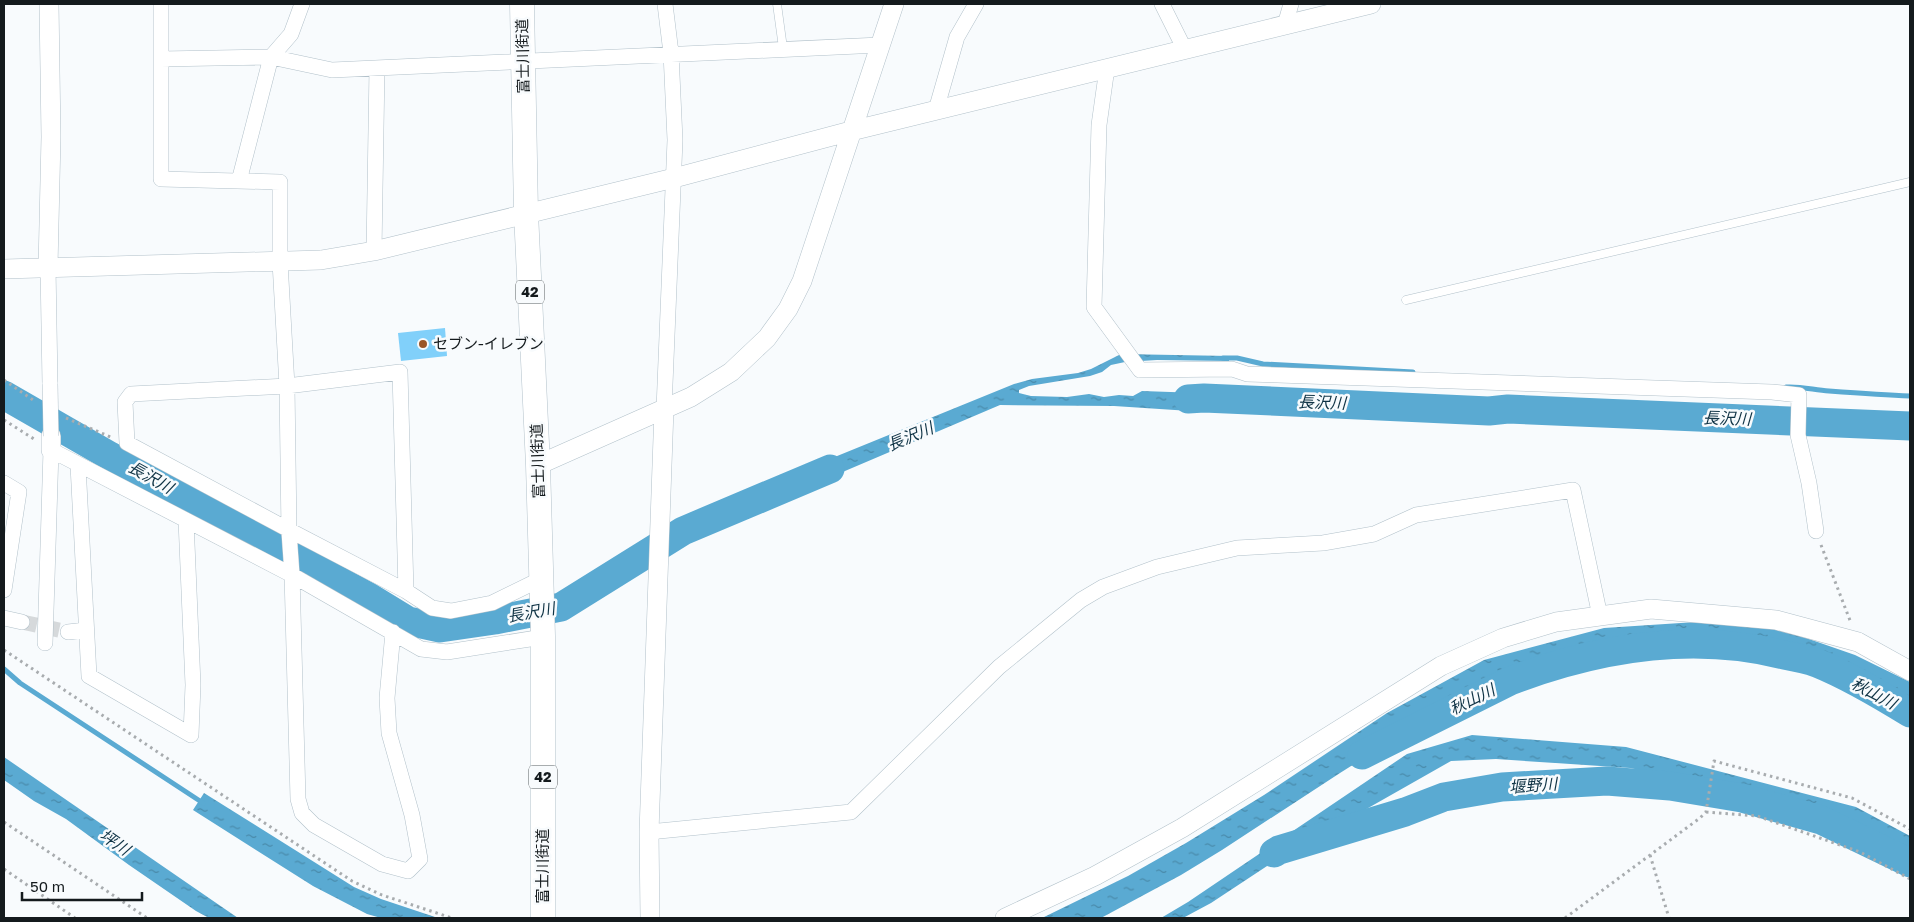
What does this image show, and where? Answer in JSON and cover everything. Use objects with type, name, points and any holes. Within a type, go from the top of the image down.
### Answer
[{"type":"main road","name":"富士川街道","points":[[522,4],[526,213],[538,465],[543,636],[543,918]]},
{"type":"street","points":[[45,642],[51,443],[48,267],[51,137],[49,4]]},
{"type":"street","points":[[161,4],[161,179],[280,182],[280,262],[287,386],[289,531],[292,575],[298,799],[302,813],[314,825],[382,864],[408,871],[420,859],[412,816],[389,734],[387,698],[393,632]]},
{"type":"street","points":[[239,181],[271,57],[291,34],[302,4]]},
{"type":"street","points":[[650,918],[649,832],[675,140],[671,54],[665,4]]},
{"type":"street","points":[[538,465],[691,397],[731,372],[767,338],[788,309],[802,281],[894,4]]},
{"type":"street","points":[[936,110],[957,37],[976,4]]},
{"type":"street","points":[[1162,4],[1185,50]]},
{"type":"street","points":[[1285,25],[1291,4]]},
{"type":"street","points":[[4,269],[321,260],[374,250],[674,178],[851,131],[1371,4]]},
{"type":"street","points":[[161,59],[271,57],[332,70],[880,45]]},
{"type":"street","points":[[374,250],[376,68]]},
{"type":"street","points":[[1107,68],[1099,125],[1094,307],[1140,370],[1232,370],[1247,374],[1762,392],[1799,395],[1798,435],[1809,483],[1816,532]]},
{"type":"street","points":[[406,591],[400,372],[287,386],[132,394],[125,402],[128,444],[289,531],[406,591],[432,608],[451,611],[492,603],[541,580]]},
{"type":"street","points":[[51,443],[78,465],[292,575],[421,649],[447,652],[543,636]]},
{"type":"street","points":[[78,465],[89,676],[191,735],[193,685],[186,520]]},
{"type":"street","points":[[4,484],[19,492],[4,590]]},
{"type":"street","points":[[649,832],[851,812],[999,667],[1081,600],[1103,587],[1157,567],[1228,550],[1322,542],[1374,534],[1416,515],[1573,490],[1600,616]]},
{"type":"street","points":[[1005,918],[1095,876],[1182,828],[1441,666],[1503,638],[1556,622],[1651,609],[1776,620],[1858,642],[1910,671]]},
{"type":"street","points":[[4,618],[22,622]]},
{"type":"street","points":[[68,632],[86,630]]},
{"type":"lane","points":[[777,4],[783,48]]},
{"type":"lane","points":[[1406,300],[1910,182]]},
{"type":"path","points":[[4,420],[51,443]]},
{"type":"path","points":[[1816,532],[1858,642]]},
{"type":"path","points":[[4,650],[352,881],[382,895],[452,918]]},
{"type":"path","points":[[1565,918],[1706,812],[1714,761],[1852,798],[1910,829]]},
{"type":"path","points":[[1706,812],[1757,816],[1860,852],[1910,879]]},
{"type":"path","points":[[4,822],[148,918]]},
{"type":"path","points":[[1650,855],[1669,918]]},
{"type":"path","points":[[4,870],[74,918]]},
{"type":"water","points":[[1121,354],[1229,356],[1229,361],[1157,360],[1125,362],[1111,365],[1102,372],[1090,376],[1029,386],[1019,390],[1019,393],[1031,396],[1067,397],[1089,394],[1104,397],[1133,396],[1142,391],[1228,394],[1227,404],[1196,406],[1190,411],[1114,406],[1000,405],[798,491],[788,476],[1014,384],[1032,379],[1078,373],[1091,369]]},
{"type":"water","points":[[1696,622],[1769,625],[1855,655],[1910,682],[1910,712],[1855,674],[1770,643],[1696,638],[1607,644],[1478,686],[1222,850],[1181,875],[1101,918],[1042,918],[1128,876],[1186,843],[1264,795],[1387,713],[1484,660],[1604,628]]},
{"type":"water","points":[[1472,735],[1626,747],[1856,807],[1910,836],[1910,858],[1869,836],[1803,810],[1698,782],[1630,768],[1496,759],[1451,761],[1273,862],[1211,903],[1183,918],[1161,918],[1188,902],[1407,754]]},
{"type":"water","name":"坪川","points":[[4,757],[238,918],[209,918],[196,911],[66,819],[34,801],[4,780]]},
{"type":"water","points":[[204,793],[354,887],[381,899],[438,918],[381,918],[367,914],[313,886],[193,810]]},
{"type":"building","points":[[445,328],[447,356],[401,361],[398,333]]},
{"type":"waterway","points":[[1223,358],[1237,358],[1263,364],[1413,372]]},
{"type":"waterway","points":[[1786,387],[1910,396]]},
{"type":"waterway","name":"長沢川","points":[[4,395],[110,456],[367,596],[408,621],[440,628],[495,620],[561,607],[683,531],[830,469]]},
{"type":"waterway","name":"長沢川","points":[[1188,399],[1204,398],[1489,411],[1508,409],[1910,426]]},
{"type":"waterway","name":"秋山川","points":[[1362,755],[1510,681],[1543,669],[1611,652],[1680,644],[1749,648],[1805,659],[1853,680],[1910,713]]},
{"type":"waterway","points":[[4,669],[20,683],[203,803]]},
{"type":"waterway","name":"堰野川","points":[[1274,853],[1405,812],[1444,797],[1502,787],[1607,781],[1670,786],[1742,798],[1821,820],[1910,863]]},
{"type":"tunnel","points":[[22,622],[68,632]]},
{"type":"place","name":"セブン-イレブン","points":[[423,344]]}]
